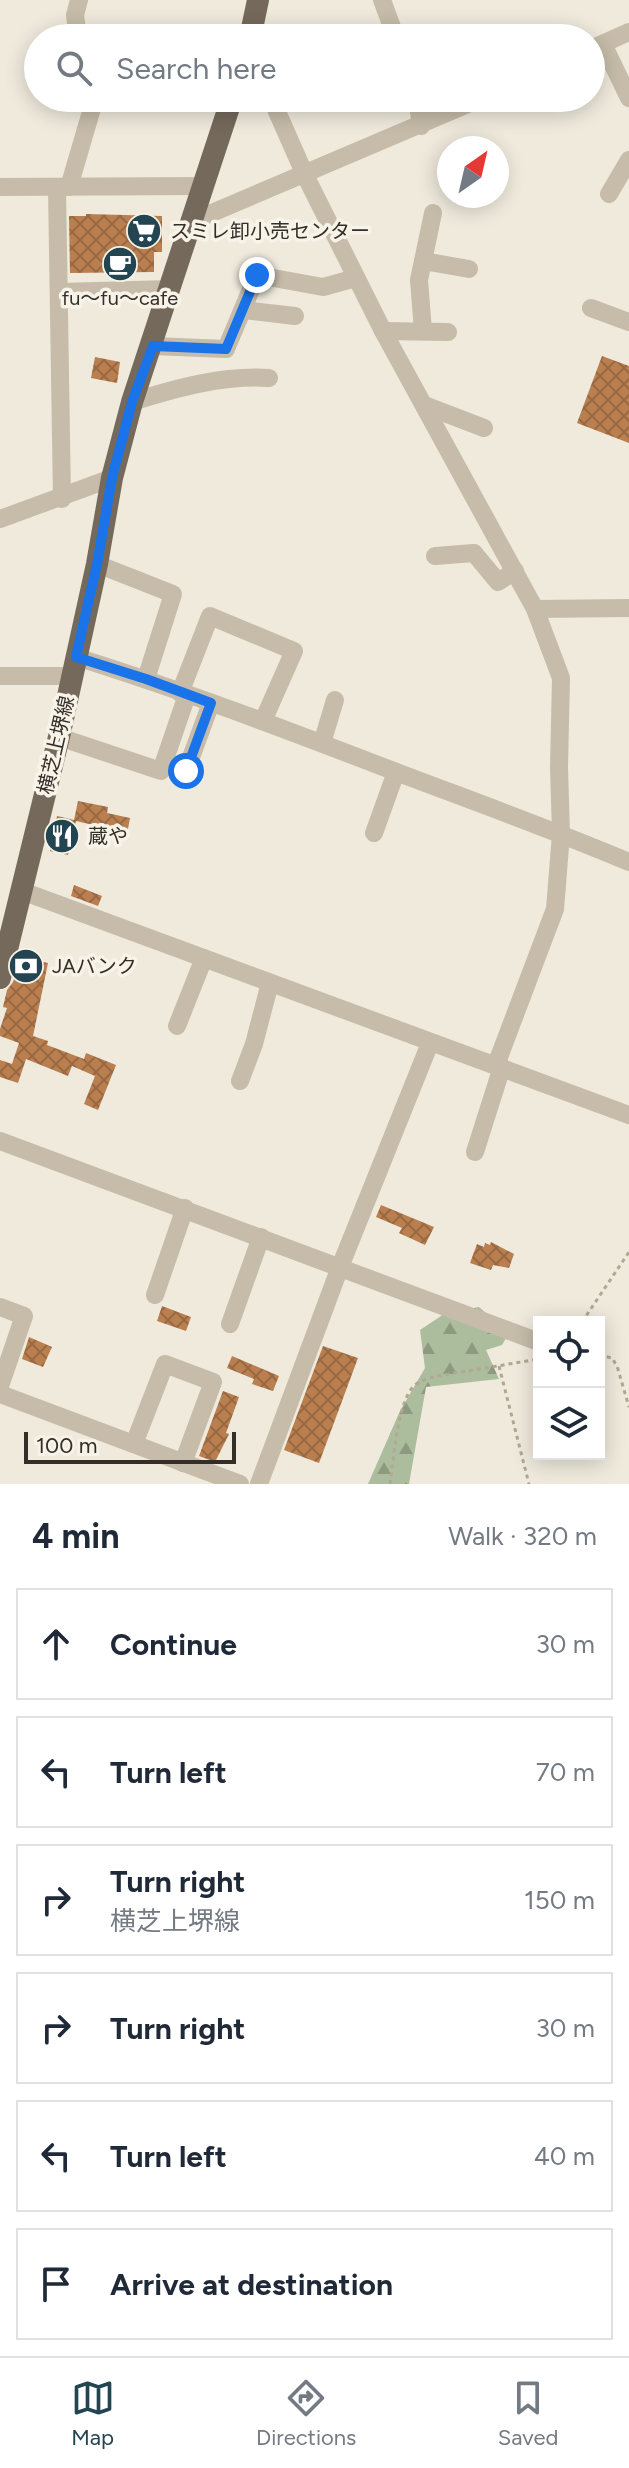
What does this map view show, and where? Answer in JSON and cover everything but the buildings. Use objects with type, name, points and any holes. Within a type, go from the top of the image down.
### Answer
[{"type":"main road","points":[[253,24],[258,0]]},
{"type":"main road","name":"横芝上堺線","points":[[0,978],[59,737],[97,564],[112,478],[132,402],[153,346],[228,112]]},
{"type":"street","points":[[76,24],[79,0]]},
{"type":"street","points":[[382,0],[391,24]]},
{"type":"street","points":[[605,43],[629,32]]},
{"type":"street","points":[[605,60],[629,98]]},
{"type":"street","points":[[62,499],[59,292],[63,188],[90,112]]},
{"type":"street","points":[[277,112],[383,331],[535,609],[561,678],[561,834],[555,909],[499,1066],[475,1152]]},
{"type":"street","points":[[419,112],[421,126]]},
{"type":"street","points":[[193,221],[452,112]]},
{"type":"street","points":[[609,194],[629,160]]},
{"type":"street","points":[[0,187],[204,186]]},
{"type":"street","points":[[423,331],[419,280],[433,213]]},
{"type":"street","points":[[423,261],[469,269]]},
{"type":"street","points":[[153,346],[226,349],[257,275],[323,287],[356,278]]},
{"type":"street","points":[[59,292],[171,289]]},
{"type":"street","points":[[591,308],[629,322]]},
{"type":"street","points":[[243,310],[295,316]]},
{"type":"street","points":[[383,331],[448,332]]},
{"type":"street","points":[[132,402],[177,388],[242,376],[269,378]]},
{"type":"street","points":[[424,405],[484,428]]},
{"type":"street","points":[[0,519],[62,499],[112,478]]},
{"type":"street","points":[[435,556],[474,553],[498,582],[515,571]]},
{"type":"street","points":[[97,564],[173,594],[146,679]]},
{"type":"street","points":[[535,609],[629,608]]},
{"type":"street","points":[[59,737],[161,771],[210,616],[294,651],[263,721]]},
{"type":"street","points":[[0,676],[74,666],[146,679],[322,743],[629,862]]},
{"type":"street","points":[[322,743],[335,700]]},
{"type":"street","points":[[186,771],[211,703]]},
{"type":"street","points":[[374,833],[396,772]]},
{"type":"street","points":[[22,891],[629,1115]]},
{"type":"street","points":[[177,1026],[204,958]]},
{"type":"street","points":[[240,1081],[254,1044],[270,983]]},
{"type":"street","points":[[259,1484],[340,1267],[430,1043]]},
{"type":"street","points":[[0,1141],[533,1340]]},
{"type":"street","points":[[155,1295],[185,1208]]},
{"type":"street","points":[[230,1324],[261,1237]]},
{"type":"street","points":[[0,1307],[24,1316],[0,1386]]},
{"type":"street","points":[[134,1444],[165,1364],[213,1382],[183,1463]]},
{"type":"street","points":[[0,1394],[240,1484]]},
{"type":"path","points":[[586,1316],[629,1252]]},
{"type":"path","points":[[605,1356],[612,1358],[617,1366],[629,1407]]},
{"type":"path","points":[[390,1484],[403,1410],[413,1387],[437,1376],[533,1360]]},
{"type":"path","points":[[499,1366],[529,1484]]},
{"type":"green space","points":[[479,1307],[509,1333],[502,1345],[486,1350],[499,1379],[426,1387],[409,1484],[368,1484],[400,1411],[425,1368],[420,1330],[444,1314]]},
{"type":"place","name":"スミレ卸小売センター","points":[[144,231]]},
{"type":"place","name":"fu～fu～cafe","points":[[120,264]]},
{"type":"place","name":"蔵や","points":[[62,836]]},
{"type":"place","name":"JAバンク","points":[[26,966]]},
{"type":"route","points":[[186,771],[211,703],[76,657],[112,478],[132,402],[153,346],[226,349],[257,275]]}]
